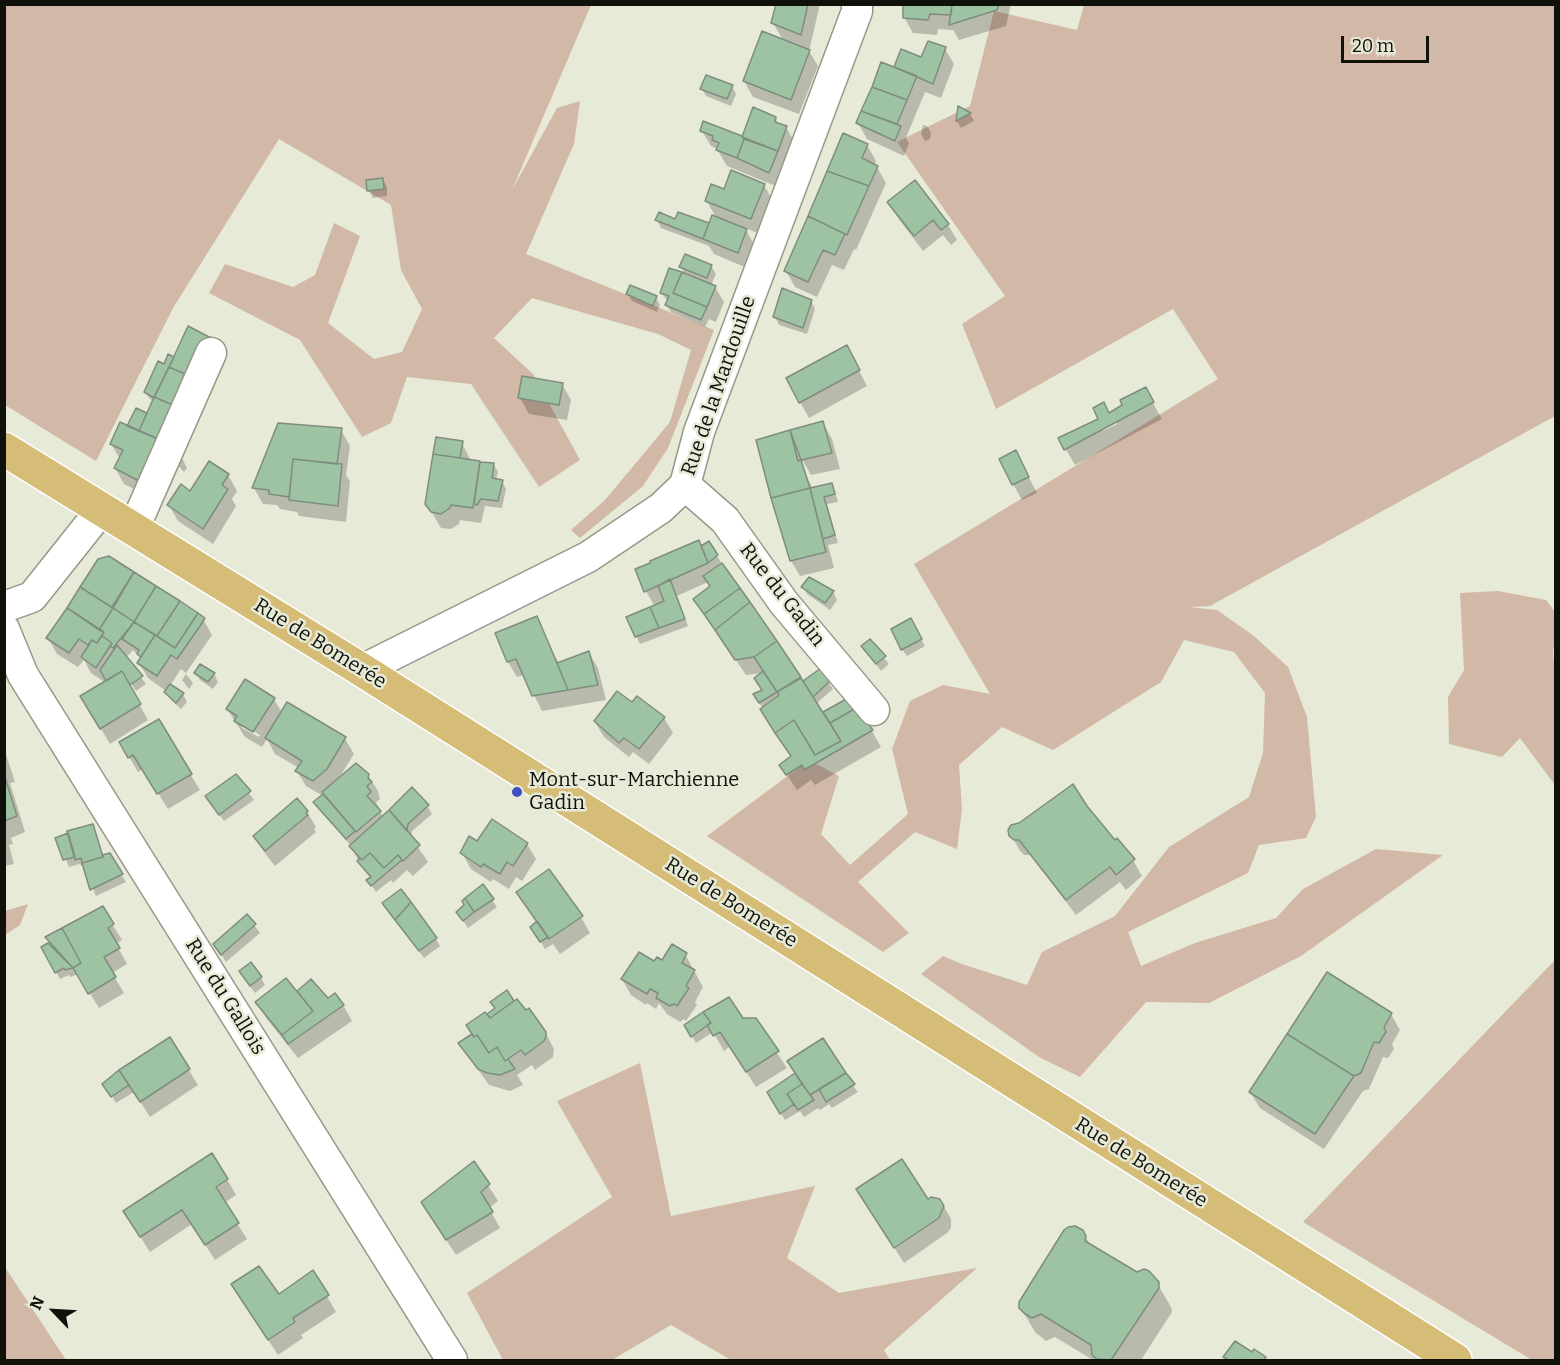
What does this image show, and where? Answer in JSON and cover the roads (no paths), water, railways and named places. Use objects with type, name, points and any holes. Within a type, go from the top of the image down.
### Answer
[{"type":"main road","name":"Rue de Bomerée","points":[[4,449],[362,670],[1455,1360]]},
{"type":"street","name":"Rue de la Mardouille","points":[[362,670],[588,557],[661,508],[685,485],[699,432],[857,11],[857,4]]},
{"type":"street","points":[[134,528],[211,353]]},
{"type":"street","name":"Rue du Gadin","points":[[685,485],[725,520],[784,603],[874,710]]},
{"type":"street","points":[[4,607],[32,597],[102,509]]},
{"type":"street","name":"Rue du Gallois","points":[[4,629],[23,675],[452,1360]]},
{"type":"place","name":"Mont-sur-Marchienne Gadin","points":[[517,792]]}]
